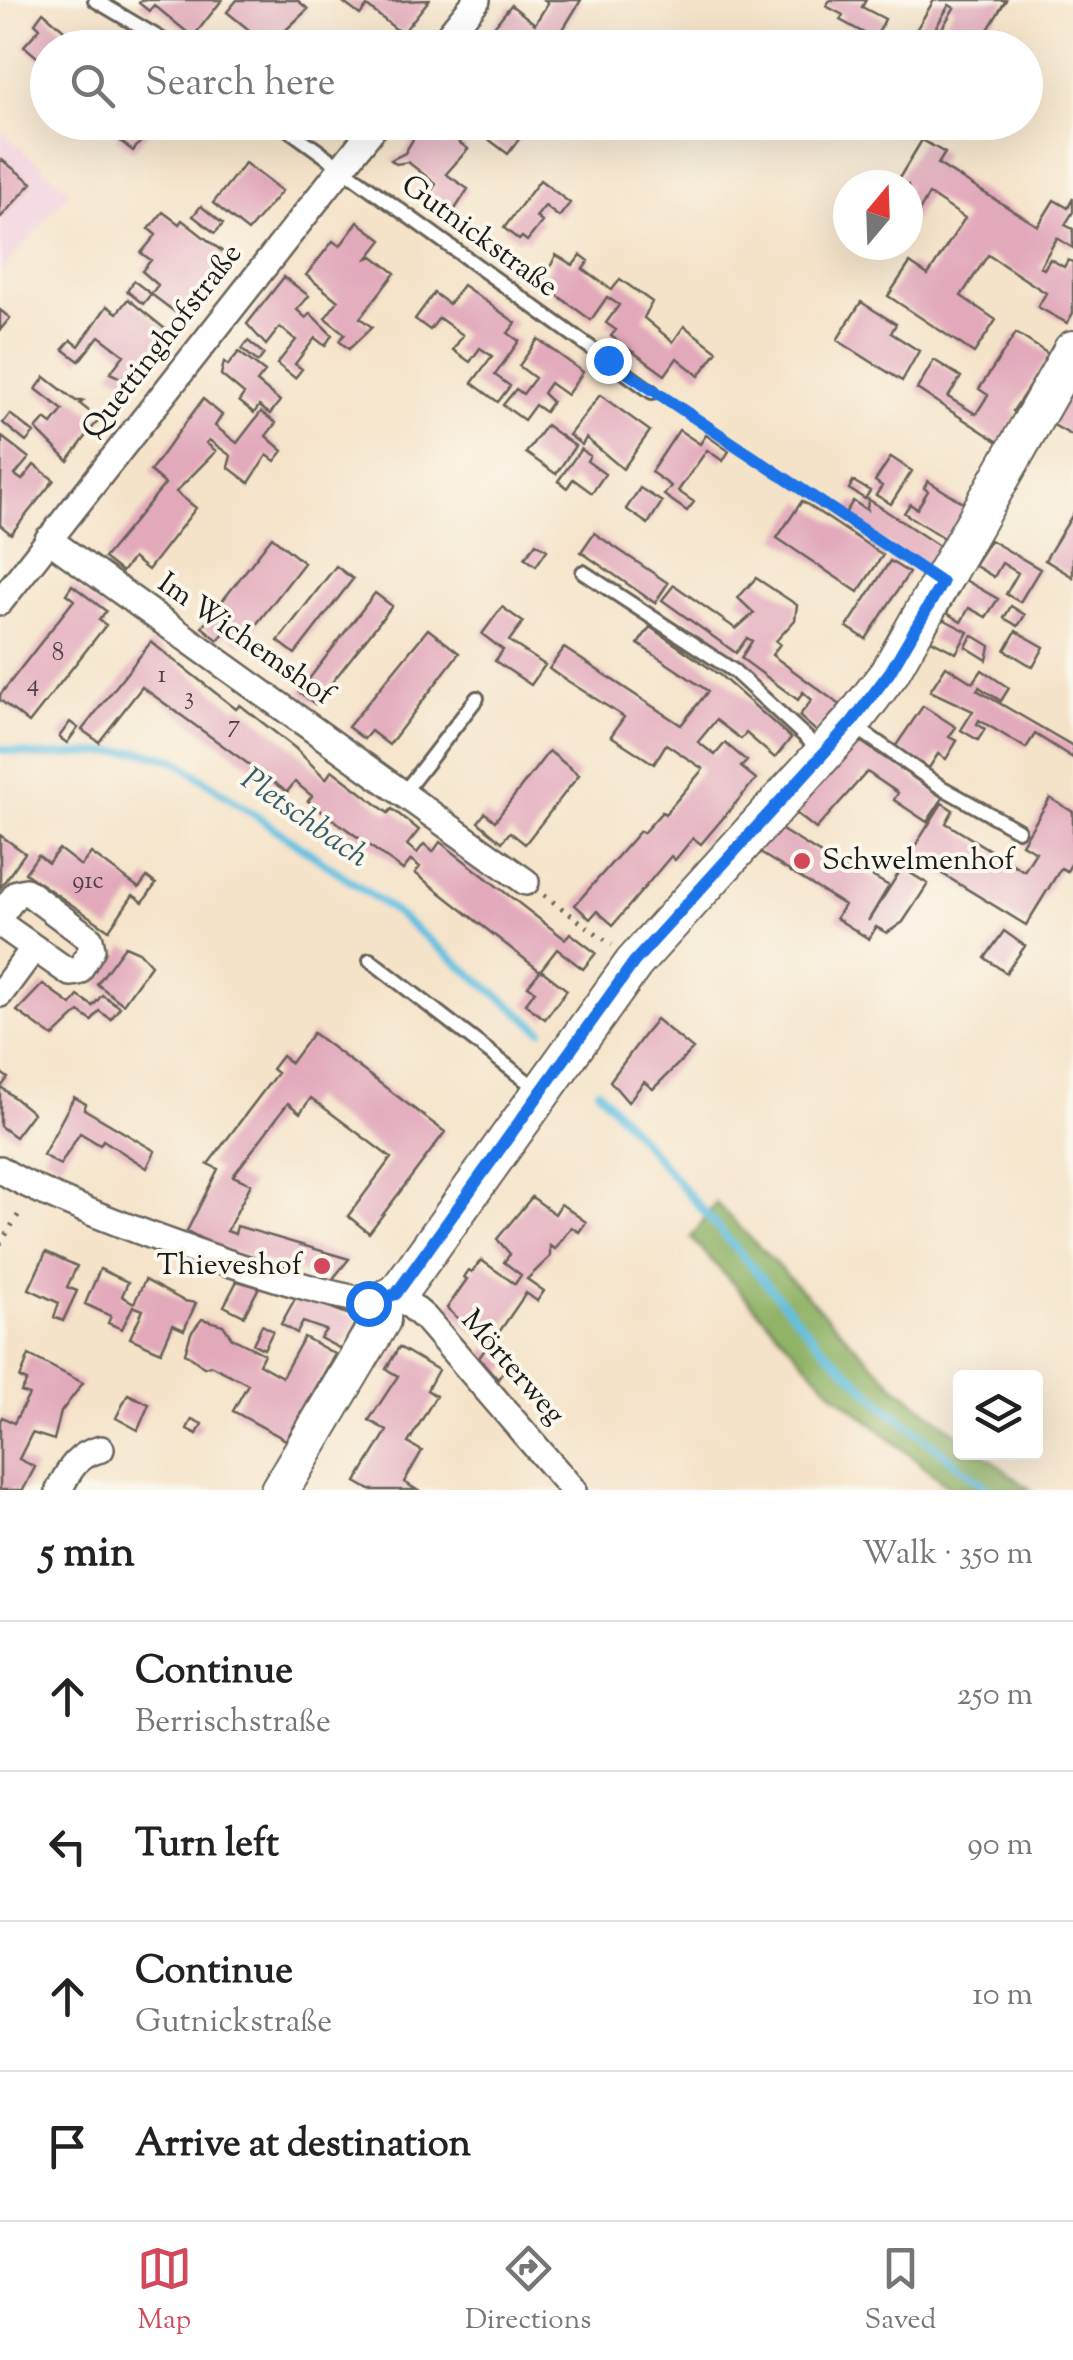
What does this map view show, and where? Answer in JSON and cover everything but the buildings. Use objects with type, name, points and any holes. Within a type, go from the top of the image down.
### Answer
[{"type":"street","points":[[452,30],[476,0]]},
{"type":"street","name":"Quettinghofstraße","points":[[0,602],[363,140]]},
{"type":"street","points":[[280,1490],[381,1320],[389,1297],[634,962],[851,723],[890,672],[1073,350]]},
{"type":"street","name":"Im Wichemshof","points":[[48,539],[406,792],[526,882]]},
{"type":"street","points":[[0,994],[34,948]]},
{"type":"street","points":[[0,1169],[30,1188],[228,1262],[338,1296],[389,1297]]},
{"type":"street","name":"Mörterweg","points":[[389,1297],[426,1318],[573,1490]]},
{"type":"street","points":[[59,1490],[71,1466],[85,1452],[101,1448]]},
{"type":"lane","points":[[95,0],[146,30]]},
{"type":"lane","name":"Gutnickstraße","points":[[302,140],[652,392]]},
{"type":"lane","points":[[583,572],[734,671],[824,753]]},
{"type":"lane","points":[[406,792],[477,698]]},
{"type":"lane","points":[[851,723],[940,787],[1018,830]]},
{"type":"lane","points":[[370,960],[538,1091]]},
{"type":"path","points":[[652,392],[942,583]]},
{"type":"path","points":[[526,882],[634,962]]},
{"type":"path","points":[[0,1244],[15,1226],[30,1188]]},
{"type":"shaded area","points":[[0,131],[70,190],[0,273]]},
{"type":"green space","points":[[716,1203],[895,1386],[953,1431],[953,1460],[991,1460],[1031,1490],[949,1487],[833,1392],[691,1238]]},
{"type":"waterway","name":"Pletschbach","points":[[0,749],[38,756],[138,751],[175,760],[387,906],[541,1030]]},
{"type":"waterway","name":"Pletschbach","points":[[598,1090],[819,1344],[882,1404],[989,1490]]},
{"type":"place","name":"Schwelmenhof","points":[[802,861]]},
{"type":"place","name":"Thieveshof","points":[[322,1266]]},
{"type":"route","points":[[368,1303],[396,1294],[634,962],[852,722],[890,672],[942,583],[608,360]]}]
